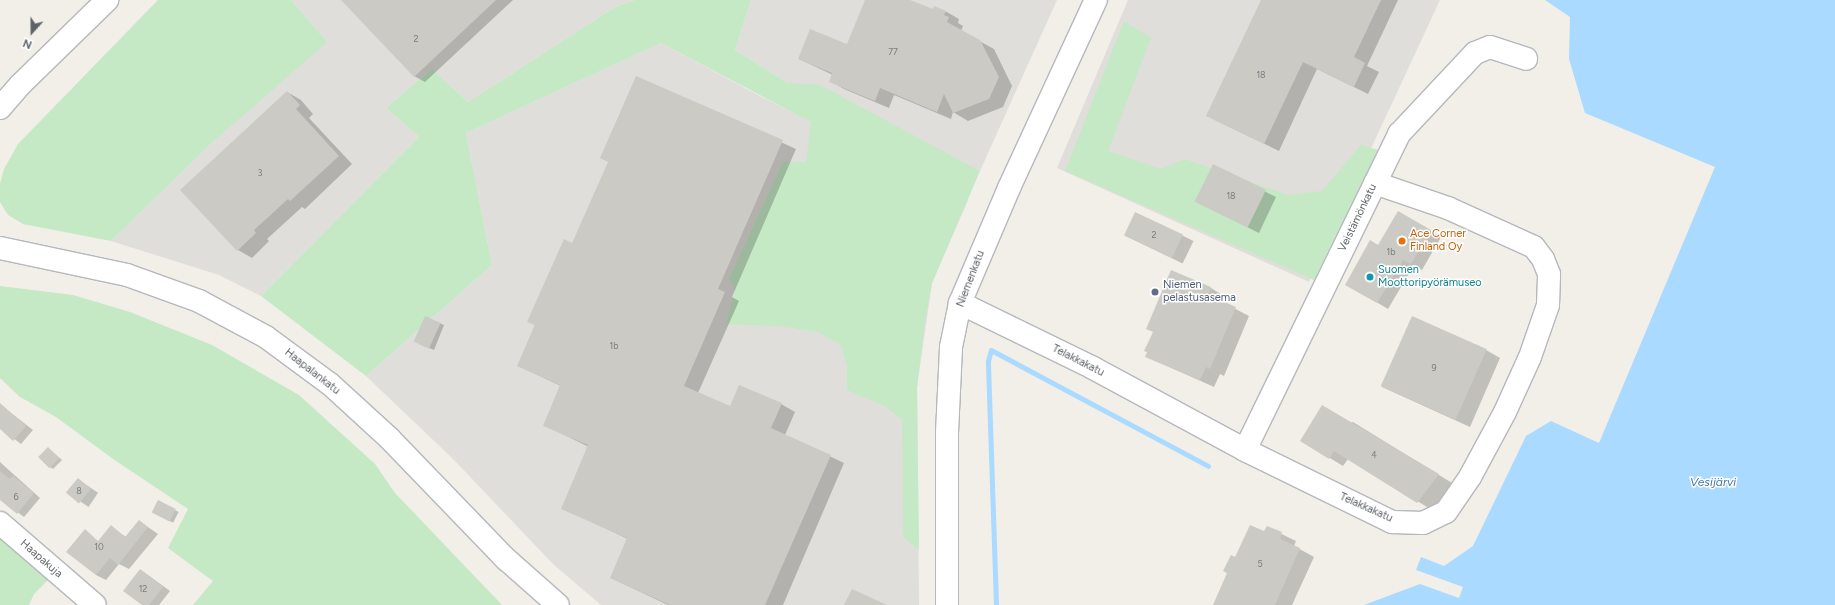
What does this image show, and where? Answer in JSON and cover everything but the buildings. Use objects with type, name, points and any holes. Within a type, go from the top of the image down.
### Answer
[{"type":"street","points":[[0,108],[20,85],[107,0]]},
{"type":"street","name":"Niemenkatu","points":[[947,605],[947,433],[951,347],[960,303],[1009,188],[1096,0]]},
{"type":"street","name":"Veistämönkatu","points":[[1245,450],[1399,134],[1475,53],[1490,47],[1526,59]]},
{"type":"street","name":"Telakkakatu","points":[[960,303],[1093,368],[1245,450],[1392,522],[1423,523],[1446,512],[1470,477],[1505,412],[1530,357],[1548,305],[1549,274],[1544,259],[1534,247],[1456,211],[1375,182]]},
{"type":"street","name":"Haapalankatu","points":[[0,248],[127,276],[199,301],[266,337],[330,384],[390,439],[506,559],[558,605]]},
{"type":"street","name":"Haapakuja","points":[[0,523],[84,602]]},
{"type":"shaded area","points":[[291,0],[635,0],[615,7],[468,102],[432,69],[386,108],[419,137],[261,296],[219,275],[111,241],[215,140],[326,41]]},
{"type":"shaded area","points":[[751,0],[1057,0],[980,171],[788,83],[735,50]]},
{"type":"shaded area","points":[[1128,0],[1440,0],[1309,282],[1057,168]]},
{"type":"shaded area","points":[[661,43],[758,95],[968,200],[932,283],[917,387],[919,605],[601,605],[553,564],[453,459],[366,376],[492,265],[466,133]]},
{"type":"green space","points":[[158,0],[291,0],[327,42],[215,140],[111,241],[23,224],[8,215],[0,202],[0,184],[4,169],[18,144]]},
{"type":"green space","points":[[635,0],[751,0],[735,50],[788,83],[820,85],[980,171],[932,283],[924,327],[917,387],[919,550],[903,537],[902,420],[885,406],[847,390],[847,367],[841,345],[818,332],[779,326],[726,324],[735,290],[729,279],[783,162],[806,162],[811,122],[661,43],[466,133],[492,265],[366,376],[261,296],[419,137],[386,108],[432,69],[468,102],[615,7]]},
{"type":"green space","points":[[1124,21],[1151,38],[1108,151],[1161,169],[1185,159],[1288,195],[1322,191],[1361,145],[1378,150],[1314,280],[1065,171]]},
{"type":"green space","points":[[0,286],[73,295],[130,312],[212,345],[299,395],[375,464],[395,493],[502,605],[193,605],[213,581],[168,548],[188,509],[113,459],[56,417],[20,397],[0,378]]},
{"type":"green space","points":[[0,536],[51,577],[34,594],[29,605],[0,605]]},
{"type":"water","name":"Vesijärvi","points":[[1545,0],[1835,0],[1835,605],[1364,605],[1420,584],[1459,598],[1463,587],[1416,570],[1421,557],[1444,566],[1473,546],[1526,436],[1551,421],[1599,443],[1715,167],[1585,113],[1569,59],[1570,17]]},
{"type":"waterway","points":[[996,605],[988,361],[991,350],[1208,466]]},
{"type":"place","name":"Ace Corner Finland Oy","points":[[1402,241]]},
{"type":"place","name":"Suomen Moottoripyörämuseo","points":[[1370,277]]},
{"type":"place","name":"Niemen pelastusasema","points":[[1155,292]]}]
